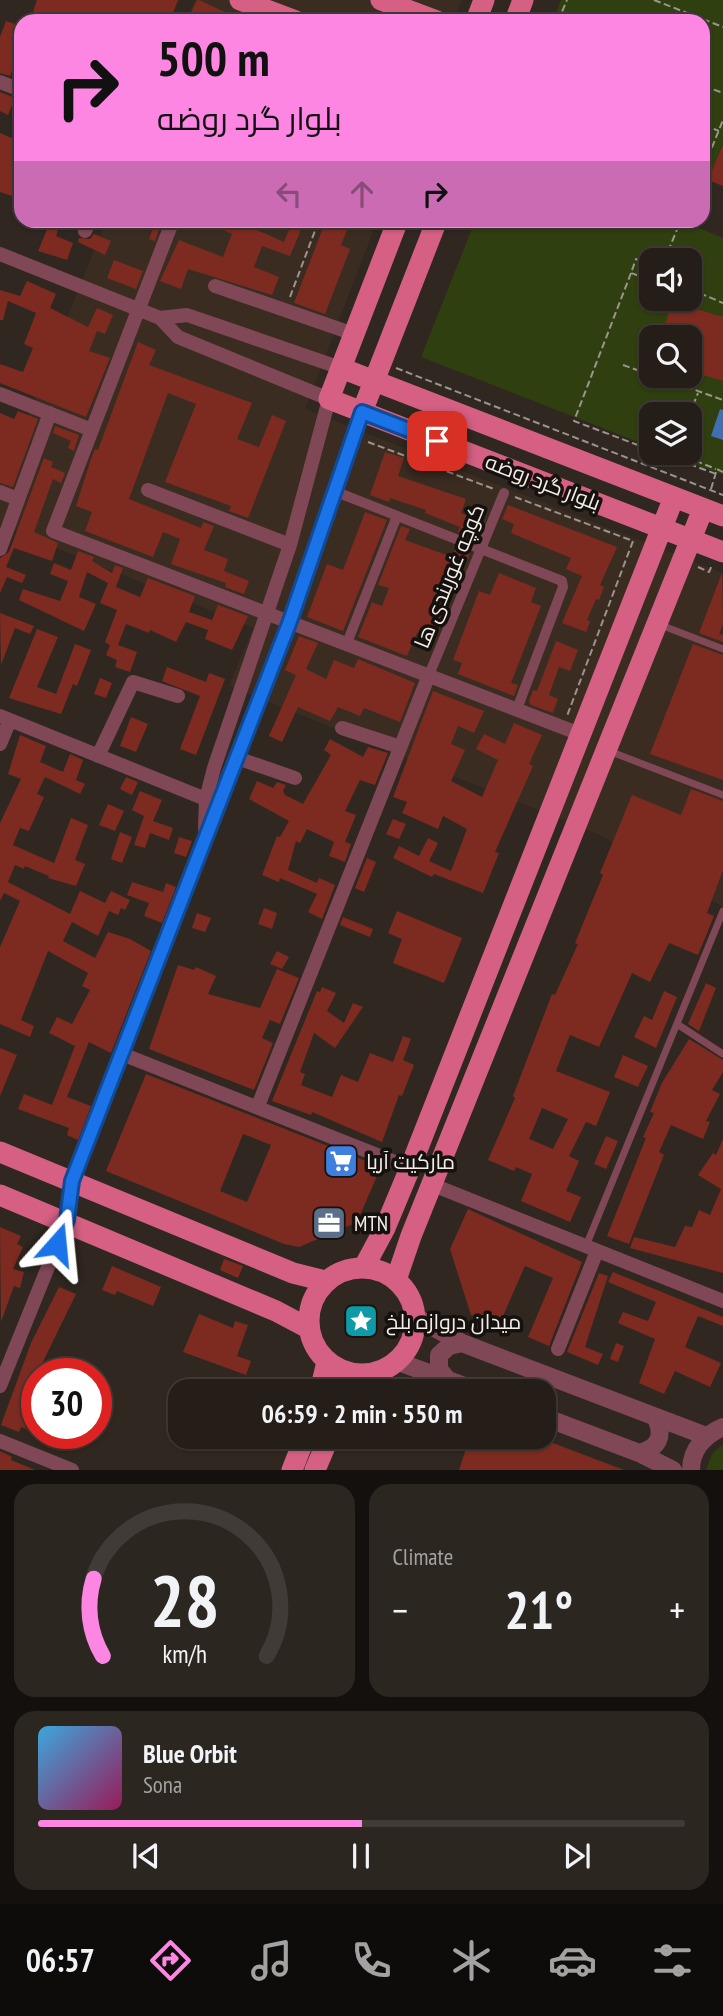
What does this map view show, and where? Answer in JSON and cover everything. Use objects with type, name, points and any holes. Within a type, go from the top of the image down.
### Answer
[{"type":"main road","points":[[381,0],[418,14]]},
{"type":"main road","points":[[253,7],[274,14]]},
{"type":"main road","points":[[329,399],[395,228]]},
{"type":"main road","points":[[362,412],[434,228]]},
{"type":"main road","name":"بلوار گرد روضه","points":[[341,368],[674,497],[712,505]]},
{"type":"main road","name":"بلوار گرد روضه","points":[[329,399],[723,552]]},
{"type":"main road","points":[[364,1267],[410,1168],[674,497]]},
{"type":"main road","points":[[396,1280],[411,1236],[691,539],[712,505]]},
{"type":"main road","points":[[0,1152],[293,1273],[325,1281]]},
{"type":"main road","points":[[0,1195],[67,1220],[309,1328]]},
{"type":"main road","points":[[354,1379],[327,1362],[312,1341],[309,1328],[311,1303],[325,1281],[344,1270],[364,1267],[382,1271],[396,1280],[412,1303],[415,1317],[407,1349],[396,1361],[366,1379]]},
{"type":"main road","points":[[323,1379],[327,1362]]},
{"type":"main road","points":[[292,1470],[300,1449]]},
{"type":"main road","points":[[315,1470],[324,1449]]},
{"type":"street","points":[[170,228],[54,531],[580,734]]},
{"type":"street","points":[[0,254],[160,318],[178,337],[329,399],[290,545],[230,716],[204,841],[72,1181],[67,1220],[0,1386]]},
{"type":"street","points":[[215,286],[354,334]]},
{"type":"street","points":[[160,318],[187,315],[341,368]]},
{"type":"street","points":[[0,394],[93,430]]},
{"type":"street","points":[[212,802],[237,758],[290,621],[362,412]]},
{"type":"street","points":[[0,548],[50,413]]},
{"type":"street","points":[[148,490],[290,545]]},
{"type":"street","points":[[334,491],[564,584],[517,709]]},
{"type":"street","points":[[0,492],[18,499]]},
{"type":"street","name":"کوچه غوربندی ها","points":[[429,675],[504,493]]},
{"type":"street","points":[[347,643],[397,516]]},
{"type":"street","points":[[258,1106],[429,675]]},
{"type":"street","points":[[98,756],[133,682],[177,696]]},
{"type":"street","points":[[0,744],[5,718],[212,802]]},
{"type":"street","points":[[342,728],[400,747]]},
{"type":"street","points":[[237,758],[295,778]]},
{"type":"street","points":[[122,1054],[410,1168]]},
{"type":"street","points":[[433,1185],[723,1301]]},
{"type":"street","points":[[558,1349],[591,1249]]},
{"type":"street","points":[[415,1317],[462,1343],[706,1436]]},
{"type":"street","points":[[447,1379],[439,1368],[439,1355],[449,1346],[462,1343]]},
{"type":"street","points":[[396,1361],[447,1379]]},
{"type":"street","points":[[639,1453],[651,1450],[659,1441],[661,1429],[656,1418]]},
{"type":"street","points":[[556,1422],[639,1453],[673,1470]]},
{"type":"street","points":[[691,1470],[696,1448],[706,1436],[723,1427]]},
{"type":"street","points":[[0,1441],[72,1470]]},
{"type":"lane","points":[[657,624],[723,649]]},
{"type":"lane","points":[[606,750],[723,795]]},
{"type":"lane","points":[[591,1249],[723,911]]},
{"type":"lane","points":[[677,1024],[723,1054]]},
{"type":"path","points":[[654,0],[690,14]]},
{"type":"path","points":[[710,153],[723,120]]},
{"type":"path","points":[[710,127],[719,131]]},
{"type":"path","points":[[285,311],[316,228]]},
{"type":"path","points":[[669,248],[678,228]]},
{"type":"path","points":[[639,260],[636,259],[574,421],[639,445]]},
{"type":"path","points":[[631,272],[639,275]]},
{"type":"path","points":[[702,294],[723,303]]},
{"type":"path","points":[[623,365],[639,371]]},
{"type":"path","points":[[392,367],[712,505]]},
{"type":"path","points":[[690,388],[723,400]]},
{"type":"path","points":[[694,402],[699,391]]},
{"type":"path","points":[[702,464],[723,472]]},
{"type":"path","points":[[692,465],[716,474]]},
{"type":"path","points":[[712,505],[717,470]]},
{"type":"path","points":[[712,505],[723,495]]},
{"type":"shaded area","points":[[195,0],[462,0],[457,14],[189,14]]},
{"type":"shaded area","points":[[103,228],[374,228],[305,409],[723,573],[723,907],[600,835],[229,686],[253,628],[0,525],[0,485]]},
{"type":"green space","points":[[561,0],[723,0],[723,143],[710,176],[710,14],[556,14]]},
{"type":"green space","points":[[472,228],[699,228],[723,238],[723,475],[697,465],[702,465],[702,402],[639,402],[639,442],[421,357]]},
{"type":"green space","points":[[723,1444],[723,1470],[706,1470],[712,1454]]},
{"type":"water","points":[[720,409],[723,410],[723,440],[711,436]]},
{"type":"building","points":[[37,0],[178,0],[173,14],[33,12]]},
{"type":"building","points":[[199,0],[229,14],[190,14]]},
{"type":"building","points":[[6,21],[14,24],[14,65],[10,76],[0,73],[0,37]]},
{"type":"building","points":[[0,92],[14,98],[8,115],[0,111]]},
{"type":"building","points":[[0,133],[14,139],[14,197],[0,192]]},
{"type":"building","points":[[723,144],[723,186],[710,181]]},
{"type":"building","points":[[48,228],[58,228],[56,236],[73,243],[67,260],[38,251]]},
{"type":"building","points":[[153,228],[160,228],[155,241],[149,239]]},
{"type":"building","points":[[218,228],[252,228],[284,242],[290,228],[302,228],[290,256],[262,246],[254,267],[279,277],[272,295],[188,269],[181,289],[160,281],[179,240],[223,257],[232,234]]},
{"type":"building","points":[[323,228],[348,228],[341,245],[350,249],[325,314],[294,303]]},
{"type":"building","points":[[94,234],[111,241],[105,255],[78,242],[79,238],[90,239]]},
{"type":"building","points":[[114,260],[143,271],[136,289],[107,278]]},
{"type":"building","points":[[27,281],[56,294],[50,308],[88,327],[97,308],[113,315],[105,334],[97,331],[89,351],[110,358],[86,417],[0,383],[0,364],[23,372],[33,348],[24,344],[36,313],[8,301],[3,320],[0,320],[0,290],[20,296]]},
{"type":"building","points":[[669,311],[702,311],[723,317],[723,381],[702,375],[702,325],[665,325]]},
{"type":"building","points":[[138,342],[156,350],[149,365],[252,403],[237,439],[259,447],[272,415],[286,421],[248,518],[229,511],[231,506],[165,482],[196,404],[168,393],[129,499],[201,528],[203,522],[214,526],[204,550],[228,559],[224,571],[249,581],[244,594],[225,587],[226,583],[171,564],[180,539],[163,532],[153,557],[85,531],[92,512],[76,506],[91,459],[95,449],[98,450]]},
{"type":"building","points":[[18,411],[38,419],[13,487],[0,483],[0,413],[14,419]]},
{"type":"building","points":[[55,426],[79,435],[74,451],[68,448],[71,441],[53,433]]},
{"type":"building","points":[[385,452],[404,458],[398,476],[466,499],[461,513],[483,522],[477,539],[458,532],[460,527],[425,513],[426,510],[390,498],[389,502],[370,495]]},
{"type":"building","points":[[44,458],[53,462],[51,467],[65,473],[61,483],[53,479],[34,532],[58,543],[52,561],[14,548],[6,567],[26,575],[22,583],[7,577],[0,593],[0,558],[9,552]]},
{"type":"building","points":[[508,505],[617,547],[600,585],[604,587],[599,600],[596,599],[587,620],[590,622],[586,632],[562,623],[582,576],[566,569],[571,558],[511,533],[514,524],[502,519]]},
{"type":"building","points":[[365,512],[387,520],[343,631],[307,617],[327,564],[343,570]]},
{"type":"building","points":[[401,526],[410,529],[405,540],[452,557],[456,548],[470,553],[436,637],[417,633],[407,656],[358,637],[372,602],[382,606],[389,588],[378,585]]},
{"type":"building","points":[[78,551],[94,557],[92,561],[112,573],[115,565],[123,568],[116,587],[140,597],[148,578],[195,596],[189,612],[212,620],[218,605],[248,616],[232,650],[205,639],[208,630],[186,622],[176,642],[150,630],[149,633],[126,624],[118,645],[137,652],[130,672],[115,667],[117,660],[106,655],[110,645],[105,642],[117,610],[100,603],[108,583],[87,572],[79,597],[96,604],[84,631],[19,600],[23,589],[60,601],[68,581],[50,574],[54,563],[71,570]]},
{"type":"building","points":[[499,573],[536,588],[531,602],[541,606],[511,683],[518,685],[514,696],[458,674],[462,663],[453,660],[479,591],[490,595]]},
{"type":"building","points":[[722,573],[723,624],[719,634],[723,635],[723,642],[699,633]]},
{"type":"building","points":[[0,613],[34,626],[30,634],[15,628],[1,665]]},
{"type":"building","points":[[37,629],[58,637],[37,687],[56,694],[75,644],[91,650],[77,686],[73,684],[61,714],[9,698]]},
{"type":"building","points":[[299,636],[318,643],[306,669],[326,679],[334,660],[354,668],[358,659],[415,683],[400,722],[364,708],[360,716],[338,707],[330,721],[298,707],[282,742],[269,736],[296,675],[285,670]]},
{"type":"building","points":[[556,641],[578,650],[570,671],[559,667],[549,695],[558,699],[553,713],[531,705],[529,701],[533,690],[537,691]]},
{"type":"building","points":[[693,644],[723,655],[723,780],[650,754]]},
{"type":"building","points":[[167,667],[206,682],[209,673],[225,679],[196,755],[180,749],[200,696],[162,681]]},
{"type":"building","points":[[100,678],[112,683],[106,698],[94,694]]},
{"type":"building","points":[[433,691],[484,711],[474,733],[458,726],[451,744],[465,750],[451,781],[482,797],[498,760],[476,749],[484,734],[505,744],[514,723],[542,735],[529,764],[533,766],[495,852],[499,853],[483,893],[434,874],[432,877],[393,858],[399,846],[419,856],[428,838],[438,843],[429,861],[451,871],[467,829],[443,816],[438,829],[402,813],[407,802],[393,797]]},
{"type":"building","points":[[131,717],[148,724],[136,752],[120,746]]},
{"type":"building","points":[[20,735],[46,746],[40,762],[63,772],[70,754],[83,760],[76,780],[85,784],[80,794],[45,777],[37,794],[44,797],[29,831],[20,828],[13,845],[54,863],[71,818],[88,825],[75,860],[85,864],[76,886],[48,878],[49,876],[25,866],[24,869],[15,865],[8,882],[70,914],[80,891],[105,903],[111,891],[130,900],[125,910],[121,908],[118,915],[109,911],[98,936],[72,922],[63,941],[95,958],[108,932],[130,939],[151,951],[111,1053],[89,1042],[67,1097],[91,1106],[78,1140],[67,1135],[69,1128],[18,1109],[24,1094],[52,1105],[75,1046],[49,1033],[57,1017],[72,1024],[90,990],[82,986],[88,973],[48,951],[21,1020],[34,1026],[30,1037],[0,1024],[0,947],[20,901],[4,893],[0,901],[0,823],[21,779],[8,774]]},
{"type":"building","points":[[330,739],[363,757],[368,747],[388,753],[375,785],[360,780],[345,811],[356,815],[345,842],[351,844],[345,862],[329,856],[334,842],[307,829],[300,843],[296,841],[288,870],[317,883],[319,878],[335,885],[322,919],[308,912],[317,894],[280,878],[279,882],[262,875],[277,836],[280,837],[289,821],[249,799],[257,781],[273,788],[277,782],[286,785],[283,791],[285,795],[303,804],[331,755],[324,750]]},
{"type":"building","points":[[126,777],[138,782],[132,795],[120,789]]},
{"type":"building","points":[[691,789],[723,801],[723,870],[707,913],[714,916],[698,955],[669,943],[650,982],[632,973],[599,1047],[570,1035],[556,1071],[610,1092],[596,1126],[586,1122],[569,1156],[579,1161],[566,1191],[581,1197],[570,1222],[521,1201],[532,1174],[516,1167],[514,1171],[488,1160],[515,1098],[513,1096],[552,994],[555,995],[578,944],[575,943],[603,875],[600,873],[632,795],[681,815]],"holes":[[[542,1108],[568,1119],[553,1149],[529,1139]]]},
{"type":"building","points":[[140,791],[162,800],[153,821],[173,828],[169,840],[150,833],[145,848],[134,845],[144,816],[132,810]]},
{"type":"building","points":[[108,804],[124,811],[115,831],[99,825]]},
{"type":"building","points":[[393,819],[406,824],[399,839],[386,834]]},
{"type":"building","points":[[120,832],[132,837],[122,863],[111,859]]},
{"type":"building","points":[[179,837],[192,841],[186,857],[174,853]]},
{"type":"building","points":[[367,858],[376,862],[364,892],[355,888]]},
{"type":"building","points":[[132,882],[163,892],[166,883],[176,887],[162,923],[144,916],[149,903],[127,895]]},
{"type":"building","points":[[264,908],[277,913],[272,929],[258,924]]},
{"type":"building","points":[[397,911],[462,938],[444,983],[393,963],[402,939],[388,933]]},
{"type":"building","points":[[197,913],[211,918],[205,932],[192,928]]},
{"type":"building","points":[[343,917],[373,929],[370,937],[340,925]]},
{"type":"building","points":[[277,951],[289,957],[282,969],[270,964]]},
{"type":"building","points":[[178,965],[194,970],[196,967],[216,976],[208,994],[260,1008],[277,969],[299,978],[280,1024],[270,1020],[262,1038],[273,1043],[254,1090],[149,1049]]},
{"type":"building","points":[[706,983],[716,988],[699,1031],[688,1024]]},
{"type":"building","points":[[322,987],[336,993],[327,1011],[344,1023],[353,1003],[363,1007],[335,1048],[314,1033],[300,1072],[305,1074],[301,1085],[332,1097],[341,1075],[358,1082],[370,1053],[393,1062],[403,1036],[411,1039],[403,1060],[414,1065],[402,1096],[399,1095],[382,1142],[312,1112],[311,1115],[272,1101],[317,991],[320,992]]},
{"type":"building","points":[[664,991],[677,997],[656,1048],[634,1037],[644,1016],[652,1020]]},
{"type":"building","points":[[689,1039],[723,1060],[723,1072],[712,1090],[720,1094],[706,1121],[710,1122],[703,1139],[671,1125],[659,1152],[664,1155],[629,1244],[607,1236],[646,1138],[643,1137],[654,1113],[650,1112],[662,1083]]},
{"type":"building","points":[[0,1048],[17,1055],[0,1096]]},
{"type":"building","points":[[623,1055],[648,1066],[638,1087],[614,1077]]},
{"type":"building","points":[[146,1074],[381,1167],[360,1215],[353,1224],[299,1247],[284,1244],[106,1171]],"holes":[[[243,1134],[271,1145],[247,1202],[220,1191]]]},
{"type":"building","points":[[606,1136],[618,1141],[606,1169],[594,1164]]},
{"type":"building","points":[[723,1139],[723,1273],[630,1248],[634,1237],[675,1247],[685,1226],[692,1227],[699,1210],[710,1215],[721,1189],[698,1175],[713,1153],[716,1155]]},
{"type":"building","points":[[468,1209],[582,1262],[549,1346],[528,1337],[553,1278],[525,1266],[498,1327],[471,1315],[450,1249]]},
{"type":"building","points":[[0,1227],[21,1236],[17,1244],[23,1247],[13,1269],[24,1272],[20,1288],[14,1286],[1,1322]]},
{"type":"building","points":[[224,1259],[243,1266],[238,1278],[220,1270]]},
{"type":"building","points":[[112,1266],[161,1287],[153,1306],[117,1291],[115,1295],[102,1290]]},
{"type":"building","points":[[613,1272],[723,1317],[723,1326],[698,1316],[685,1347],[721,1363],[710,1387],[675,1371],[664,1394],[639,1383],[655,1339],[618,1323],[623,1312],[648,1321],[656,1302],[608,1282]]},
{"type":"building","points":[[599,1273],[608,1276],[585,1347],[603,1354],[598,1365],[567,1352]]},
{"type":"building","points":[[59,1287],[76,1294],[45,1358],[26,1358]]},
{"type":"building","points":[[199,1314],[233,1328],[235,1321],[248,1325],[237,1356],[251,1361],[246,1375],[183,1352]]},
{"type":"building","points":[[616,1343],[624,1346],[618,1362],[610,1359]]},
{"type":"building","points":[[21,1370],[21,1427],[19,1432],[1,1425]]},
{"type":"building","points":[[556,1444],[624,1470],[459,1470],[464,1449],[556,1449]]},
{"type":"building","points":[[0,1451],[12,1457],[11,1460],[35,1470],[0,1470]]},
{"type":"place","name":"مارکیت آریا","points":[[341,1161]]},
{"type":"place","name":"MTN","points":[[329,1223]]},
{"type":"place","name":"میدان دروازه بلخ","points":[[361,1321]]},
{"type":"route","points":[[57,1244],[67,1220],[72,1181],[290,621],[362,412],[437,441]]}]
